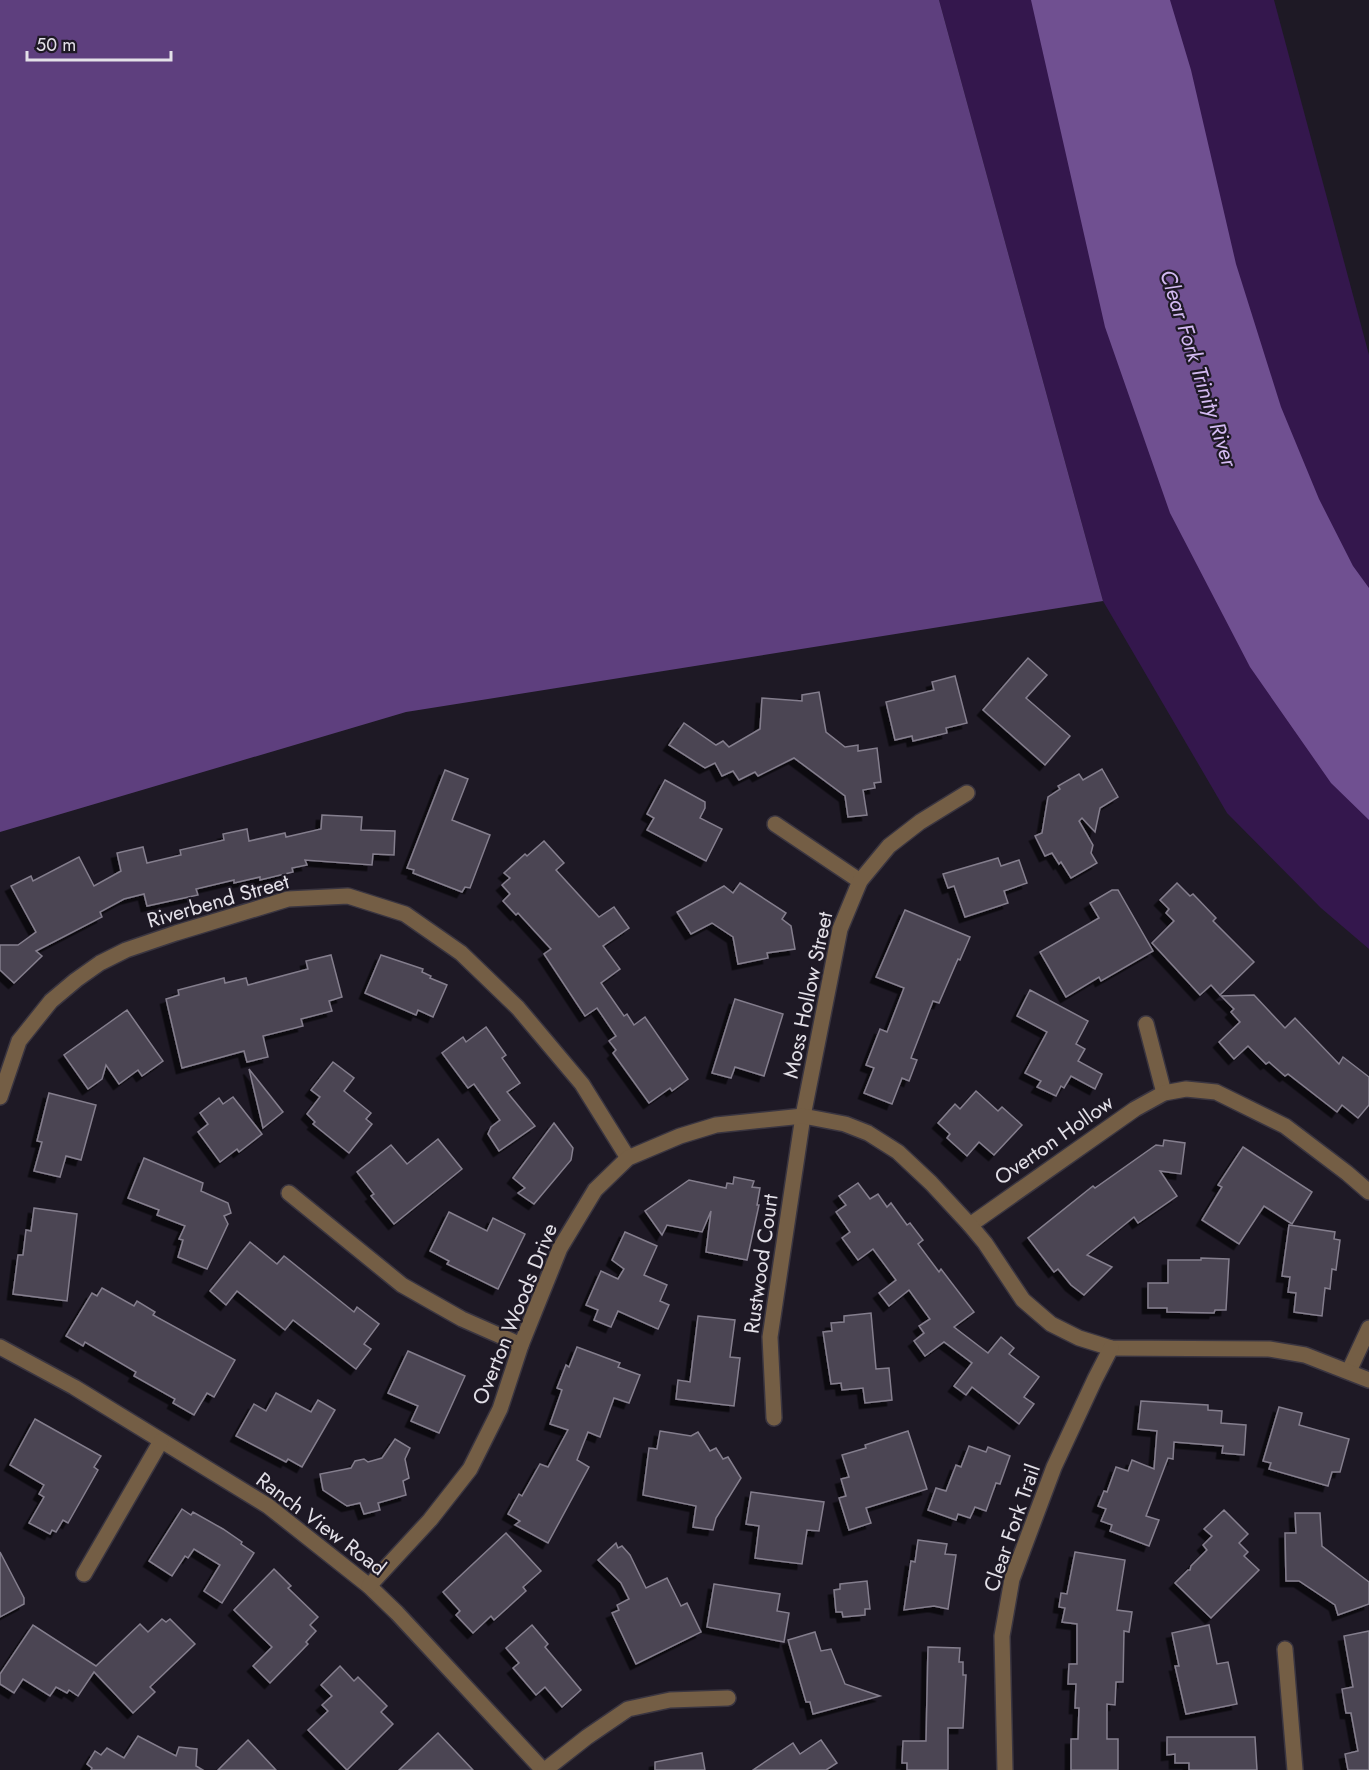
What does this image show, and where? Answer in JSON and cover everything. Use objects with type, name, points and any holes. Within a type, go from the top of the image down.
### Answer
[{"type":"street","name":"Moss Hollow Street","points":[[803,1116],[840,929],[860,881],[889,846],[920,822],[967,794]]},
{"type":"street","points":[[775,824],[860,881]]},
{"type":"street","name":"Riverbend Street","points":[[0,1092],[19,1041],[51,1001],[100,963],[126,950],[288,899],[348,896],[405,914],[460,953],[518,1008],[582,1084],[628,1158]]},
{"type":"street","points":[[1146,1024],[1164,1093]]},
{"type":"street","name":"Overton Hollow","points":[[970,1225],[1135,1109],[1164,1093],[1186,1089],[1216,1092],[1285,1126],[1369,1192]]},
{"type":"street","name":"Overton Woods Drive","points":[[369,1586],[430,1521],[470,1469],[500,1409],[521,1345],[560,1248],[595,1190],[628,1158],[680,1136],[717,1125],[803,1116],[844,1124],[868,1133],[898,1152],[970,1225],[986,1243],[1023,1300],[1051,1324],[1079,1338],[1111,1348],[1269,1348],[1305,1355],[1369,1380]]},
{"type":"street","name":"Rustwood Court","points":[[774,1418],[770,1337],[803,1116]]},
{"type":"street","points":[[289,1192],[402,1285],[462,1319],[521,1345]]},
{"type":"street","points":[[1349,1371],[1369,1328]]},
{"type":"street","name":"Ranch View Road","points":[[0,1347],[74,1387],[268,1506],[369,1586],[458,1676],[544,1770]]},
{"type":"street","name":"Clear Fork Trail","points":[[1005,1770],[1002,1636],[1012,1579],[1054,1467],[1111,1348]]},
{"type":"street","points":[[84,1574],[161,1441]]},
{"type":"street","points":[[1285,1649],[1295,1770]]},
{"type":"street","points":[[544,1770],[628,1709],[670,1700],[729,1698]]},
{"type":"shaded area","points":[[0,0],[939,0],[1103,601],[406,712],[0,832]]},
{"type":"shaded area","points":[[939,0],[1274,0],[1369,355],[1369,949],[1321,908],[1227,813],[1103,601]]},
{"type":"water","name":"Clear Fork Trinity River","points":[[1031,0],[1170,0],[1191,70],[1236,264],[1281,407],[1319,499],[1353,566],[1369,588],[1369,820],[1331,783],[1250,667],[1170,513],[1105,327]]},
{"type":"building","points":[[1028,658],[1047,675],[1026,698],[1070,736],[1045,765],[983,710]]},
{"type":"building","points":[[955,676],[967,723],[946,728],[947,733],[913,741],[912,736],[895,740],[886,702],[934,690],[932,682]]},
{"type":"building","points":[[819,692],[826,732],[845,747],[858,745],[858,751],[877,748],[881,782],[874,783],[875,788],[863,790],[867,815],[848,817],[845,796],[794,758],[758,776],[755,772],[739,780],[733,771],[722,776],[715,763],[705,768],[669,745],[684,723],[716,745],[723,741],[729,747],[760,729],[762,698],[802,701],[802,695]]},
{"type":"building","points":[[1102,769],[1118,797],[1100,808],[1095,832],[1082,818],[1079,821],[1093,845],[1091,853],[1097,863],[1071,878],[1052,853],[1045,856],[1035,836],[1042,833],[1048,797],[1060,789],[1058,786],[1079,774],[1083,780]]},
{"type":"building","points":[[445,770],[468,779],[452,820],[490,835],[470,888],[465,887],[462,892],[413,873],[414,870],[407,868]]},
{"type":"building","points":[[665,780],[705,802],[700,818],[722,829],[706,861],[647,830],[654,818],[647,814]]},
{"type":"building","points":[[322,815],[362,817],[361,830],[395,831],[394,855],[373,854],[372,865],[305,860],[307,865],[292,868],[293,872],[260,880],[260,877],[234,883],[234,880],[196,889],[198,895],[147,906],[144,894],[124,899],[100,912],[102,917],[36,951],[42,956],[14,983],[0,970],[0,945],[18,945],[36,932],[11,886],[31,876],[33,881],[79,857],[94,886],[121,871],[117,853],[143,847],[147,863],[181,855],[180,850],[224,840],[223,834],[247,829],[249,841],[285,833],[286,837],[321,829]]},
{"type":"building","points":[[544,841],[564,863],[556,870],[599,917],[614,907],[629,928],[603,946],[620,969],[601,983],[624,1016],[627,1014],[634,1025],[645,1017],[688,1079],[672,1091],[670,1088],[649,1103],[613,1053],[616,1050],[609,1041],[616,1036],[597,1008],[585,1016],[544,954],[551,949],[518,913],[516,915],[503,901],[510,894],[502,885],[510,878],[504,873]]},
{"type":"building","points":[[998,858],[1001,866],[1019,860],[1027,883],[1004,891],[1008,903],[965,917],[954,886],[948,888],[943,874]]},
{"type":"building","points":[[740,883],[786,913],[782,919],[791,926],[795,949],[767,953],[768,958],[738,964],[733,937],[712,923],[691,934],[677,912],[724,886],[733,893]]},
{"type":"building","points":[[1177,883],[1190,896],[1193,894],[1216,918],[1213,921],[1254,962],[1220,995],[1211,985],[1200,995],[1152,943],[1174,921],[1166,913],[1169,909],[1160,900]]},
{"type":"building","points":[[1112,890],[1118,890],[1153,951],[1101,981],[1099,977],[1066,997],[1040,952],[1099,918],[1090,903]]},
{"type":"building","points":[[905,910],[970,937],[939,1003],[933,1001],[911,1058],[917,1060],[909,1081],[902,1078],[892,1104],[864,1093],[874,1068],[866,1065],[880,1029],[887,1032],[904,988],[876,977]]},
{"type":"building","points":[[331,955],[342,997],[329,1001],[332,1011],[301,1019],[303,1026],[263,1036],[268,1057],[247,1062],[244,1051],[182,1068],[166,999],[179,995],[178,990],[224,978],[225,983],[246,978],[248,985],[308,969],[306,961]]},
{"type":"building","points":[[381,955],[423,969],[422,972],[431,976],[430,978],[447,985],[433,1017],[418,1010],[416,1015],[365,993]]},
{"type":"building","points":[[1030,990],[1088,1021],[1076,1044],[1085,1049],[1078,1061],[1102,1074],[1095,1089],[1071,1076],[1064,1088],[1061,1086],[1056,1096],[1037,1087],[1041,1081],[1025,1073],[1047,1032],[1017,1016]]},
{"type":"building","points":[[1254,995],[1285,1028],[1295,1018],[1339,1064],[1343,1057],[1369,1077],[1369,1105],[1358,1118],[1342,1105],[1337,1112],[1288,1074],[1285,1076],[1269,1062],[1266,1064],[1248,1046],[1234,1059],[1219,1042],[1240,1022],[1231,1012],[1234,1009],[1221,996]]},
{"type":"building","points":[[735,999],[783,1014],[764,1076],[735,1067],[731,1078],[712,1073]]},
{"type":"building","points":[[127,1010],[163,1061],[142,1076],[138,1070],[119,1084],[106,1065],[102,1079],[88,1089],[64,1055]]},
{"type":"building","points":[[486,1027],[506,1055],[502,1058],[520,1083],[507,1092],[535,1126],[499,1151],[488,1134],[491,1127],[500,1120],[474,1084],[468,1088],[442,1053],[463,1037],[466,1042]]},
{"type":"building","points":[[333,1062],[354,1078],[344,1091],[371,1113],[366,1119],[372,1124],[349,1153],[313,1124],[315,1122],[307,1114],[320,1097],[311,1090]]},
{"type":"building","points":[[249,1069],[283,1112],[263,1128]]},
{"type":"building","points":[[976,1091],[998,1111],[1002,1107],[1022,1125],[994,1155],[979,1142],[967,1156],[947,1138],[950,1134],[938,1123],[955,1104],[960,1109]]},
{"type":"building","points":[[49,1093],[96,1105],[81,1160],[66,1156],[60,1177],[34,1171],[42,1142],[37,1141]]},
{"type":"building","points":[[233,1097],[262,1134],[239,1152],[237,1149],[220,1162],[198,1132],[208,1124],[200,1113],[219,1098],[223,1104]]},
{"type":"building","points":[[554,1123],[573,1148],[571,1160],[534,1204],[518,1193],[525,1188],[513,1178]]},
{"type":"building","points":[[438,1139],[462,1169],[394,1224],[371,1196],[374,1194],[357,1172],[391,1145],[407,1164]]},
{"type":"building","points":[[1164,1140],[1185,1143],[1181,1174],[1160,1171],[1177,1196],[1138,1223],[1134,1217],[1087,1255],[1112,1267],[1084,1295],[1071,1285],[1058,1269],[1054,1272],[1028,1238],[1093,1186],[1095,1188],[1156,1145],[1163,1146]]},
{"type":"building","points":[[1243,1147],[1312,1192],[1292,1224],[1264,1206],[1239,1244],[1202,1220],[1222,1187],[1218,1185]]},
{"type":"building","points":[[144,1158],[203,1183],[201,1191],[228,1203],[231,1213],[224,1216],[228,1224],[207,1269],[178,1257],[183,1240],[179,1239],[185,1226],[157,1215],[159,1210],[128,1198]]},
{"type":"building","points":[[734,1177],[754,1181],[752,1187],[760,1188],[757,1205],[759,1205],[747,1260],[706,1252],[711,1211],[702,1232],[667,1225],[662,1235],[645,1211],[689,1180],[726,1188],[727,1183],[733,1184]]},
{"type":"building","points":[[858,1183],[870,1199],[878,1194],[887,1207],[891,1203],[907,1225],[910,1223],[923,1240],[918,1244],[939,1272],[941,1269],[974,1312],[954,1327],[988,1353],[1001,1337],[1014,1348],[1009,1354],[1039,1377],[1024,1397],[1034,1404],[1019,1424],[972,1387],[966,1395],[954,1386],[972,1363],[944,1342],[925,1356],[914,1341],[924,1333],[919,1326],[930,1319],[909,1290],[889,1306],[879,1293],[896,1280],[873,1249],[858,1260],[842,1238],[850,1232],[836,1212],[846,1205],[839,1196]]},
{"type":"building","points":[[34,1208],[77,1214],[67,1301],[13,1294],[18,1255],[23,1255],[26,1230],[31,1231]]},
{"type":"building","points":[[449,1212],[487,1231],[493,1218],[525,1234],[498,1289],[447,1264],[449,1261],[430,1251]]},
{"type":"building","points":[[1289,1225],[1335,1232],[1334,1239],[1340,1240],[1336,1270],[1332,1269],[1330,1289],[1325,1288],[1322,1316],[1294,1312],[1296,1293],[1288,1292],[1290,1277],[1282,1276]]},
{"type":"building","points":[[625,1232],[657,1246],[644,1275],[667,1285],[660,1301],[669,1305],[658,1329],[618,1311],[611,1327],[594,1320],[598,1310],[586,1305],[601,1271],[618,1279],[624,1269],[612,1260]]},
{"type":"building","points":[[250,1242],[277,1264],[284,1256],[354,1312],[357,1307],[379,1324],[364,1344],[371,1349],[356,1369],[293,1320],[285,1330],[237,1291],[226,1305],[210,1291]]},
{"type":"building","points":[[1201,1258],[1229,1259],[1226,1310],[1215,1310],[1214,1313],[1167,1312],[1167,1308],[1148,1308],[1148,1283],[1168,1283],[1168,1260],[1201,1260]]},
{"type":"building","points":[[102,1288],[134,1306],[137,1301],[155,1312],[153,1315],[235,1360],[214,1397],[207,1393],[194,1415],[173,1403],[175,1399],[134,1376],[136,1372],[85,1342],[83,1346],[66,1336],[92,1293],[97,1296]]},
{"type":"building","points":[[871,1313],[876,1369],[889,1368],[892,1400],[865,1403],[863,1388],[842,1390],[841,1383],[831,1384],[823,1332],[832,1331],[831,1323],[844,1322],[844,1316]]},
{"type":"building","points":[[698,1316],[735,1320],[730,1357],[740,1358],[734,1406],[676,1399],[678,1380],[690,1382]]},
{"type":"building","points":[[577,1347],[620,1363],[618,1367],[640,1375],[629,1403],[614,1398],[600,1437],[588,1432],[577,1460],[589,1467],[548,1543],[515,1525],[520,1521],[508,1514],[519,1494],[522,1496],[540,1464],[548,1467],[568,1430],[550,1424],[562,1390],[557,1388],[566,1365],[569,1367]]},
{"type":"building","points":[[408,1351],[465,1376],[439,1433],[411,1421],[418,1406],[388,1393]]},
{"type":"building","points":[[276,1393],[311,1412],[318,1400],[335,1410],[302,1467],[288,1459],[286,1462],[236,1436],[254,1404],[266,1411]]},
{"type":"building","points":[[1141,1401],[1208,1405],[1208,1410],[1222,1411],[1221,1423],[1246,1425],[1244,1455],[1222,1453],[1223,1446],[1174,1442],[1173,1459],[1168,1458],[1146,1516],[1159,1520],[1149,1546],[1110,1531],[1112,1525],[1101,1521],[1106,1509],[1098,1506],[1104,1491],[1107,1492],[1116,1467],[1128,1471],[1132,1460],[1154,1469],[1157,1431],[1138,1429]]},
{"type":"building","points":[[1279,1407],[1302,1413],[1299,1425],[1349,1439],[1340,1472],[1332,1472],[1328,1486],[1269,1469],[1271,1463],[1263,1461]]},
{"type":"building","points":[[35,1419],[101,1456],[94,1467],[98,1470],[68,1523],[63,1520],[56,1532],[52,1530],[50,1534],[29,1523],[44,1497],[39,1494],[44,1485],[10,1465]]},
{"type":"building","points":[[660,1431],[691,1436],[698,1432],[710,1451],[716,1448],[723,1459],[728,1457],[741,1478],[716,1518],[713,1530],[693,1527],[696,1506],[643,1495],[649,1448],[657,1449]]},
{"type":"building","points":[[908,1431],[927,1489],[866,1508],[871,1523],[849,1530],[839,1498],[846,1496],[841,1479],[849,1477],[842,1455]]},
{"type":"building","points":[[395,1439],[410,1448],[405,1459],[409,1478],[403,1481],[406,1495],[378,1503],[380,1510],[364,1514],[360,1503],[347,1506],[323,1490],[320,1474],[351,1468],[355,1461],[364,1459],[368,1462],[382,1458]]},
{"type":"building","points":[[969,1446],[986,1452],[988,1447],[1010,1456],[1000,1484],[996,1483],[986,1511],[975,1507],[970,1518],[958,1514],[956,1520],[928,1510],[936,1488],[946,1491],[956,1465],[961,1467]]},
{"type":"building","points":[[751,1492],[824,1502],[819,1531],[807,1530],[802,1564],[755,1558],[759,1526],[746,1524]]},
{"type":"building","points":[[182,1509],[191,1515],[193,1512],[223,1529],[254,1553],[222,1603],[204,1591],[220,1565],[194,1549],[188,1558],[185,1556],[172,1576],[149,1561]]},
{"type":"building","points":[[1224,1510],[1248,1534],[1239,1543],[1248,1552],[1244,1556],[1259,1570],[1211,1618],[1175,1583],[1207,1550],[1203,1545],[1212,1536],[1204,1529]]},
{"type":"building","points":[[1295,1513],[1320,1513],[1322,1546],[1369,1582],[1369,1604],[1338,1615],[1335,1605],[1299,1581],[1286,1581],[1285,1533],[1296,1533]]},
{"type":"building","points":[[506,1533],[541,1571],[523,1587],[526,1591],[494,1620],[491,1616],[473,1633],[456,1615],[460,1611],[443,1592]]},
{"type":"building","points":[[918,1540],[947,1544],[945,1554],[956,1555],[948,1609],[934,1606],[904,1610],[911,1561],[915,1562]]},
{"type":"building","points":[[616,1543],[618,1548],[622,1546],[630,1555],[646,1588],[667,1578],[681,1606],[687,1603],[701,1632],[636,1664],[612,1613],[619,1610],[617,1605],[629,1599],[621,1583],[598,1560]]},
{"type":"building","points":[[0,1552],[24,1598],[24,1604],[0,1617]]},
{"type":"building","points":[[1075,1552],[1125,1560],[1117,1610],[1132,1612],[1129,1632],[1124,1631],[1123,1682],[1116,1682],[1115,1705],[1107,1704],[1107,1739],[1118,1739],[1118,1770],[1071,1770],[1071,1739],[1078,1739],[1079,1708],[1075,1708],[1076,1684],[1068,1684],[1069,1664],[1077,1664],[1077,1624],[1062,1622],[1065,1608],[1059,1607],[1061,1593],[1067,1594]]},
{"type":"building","points":[[274,1569],[291,1586],[288,1588],[318,1617],[310,1625],[316,1631],[306,1642],[308,1644],[270,1683],[253,1666],[272,1647],[234,1610]]},
{"type":"building","points":[[867,1581],[870,1609],[865,1609],[865,1615],[843,1617],[842,1612],[836,1612],[834,1590],[840,1589],[840,1584]]},
{"type":"building","points":[[714,1584],[780,1594],[777,1611],[789,1613],[784,1642],[707,1627]]},
{"type":"building","points":[[162,1619],[166,1622],[170,1619],[195,1644],[150,1687],[155,1692],[133,1713],[94,1672],[78,1696],[69,1690],[67,1693],[56,1687],[50,1696],[23,1679],[14,1693],[0,1684],[0,1674],[33,1625],[96,1666],[140,1624],[148,1632]]},
{"type":"building","points":[[532,1625],[548,1644],[545,1647],[581,1690],[562,1707],[545,1687],[536,1695],[513,1668],[519,1663],[506,1648]]},
{"type":"building","points":[[1209,1625],[1217,1664],[1228,1662],[1237,1704],[1186,1714],[1175,1666],[1179,1666],[1172,1633]]},
{"type":"building","points":[[1369,1631],[1369,1770],[1348,1770],[1345,1754],[1358,1751],[1351,1713],[1346,1713],[1342,1689],[1353,1687],[1344,1636]]},
{"type":"building","points":[[815,1632],[821,1651],[831,1649],[845,1684],[880,1696],[813,1714],[810,1702],[806,1702],[788,1640]]},
{"type":"building","points":[[928,1647],[960,1648],[959,1662],[963,1662],[963,1675],[966,1675],[963,1728],[948,1728],[948,1770],[907,1770],[907,1763],[902,1763],[903,1741],[926,1741]]},
{"type":"building","points":[[340,1666],[354,1681],[358,1677],[387,1706],[381,1712],[393,1724],[347,1770],[308,1730],[328,1711],[322,1705],[332,1696],[321,1685]]},
{"type":"building","points":[[438,1733],[473,1770],[399,1770]]},
{"type":"building","points":[[138,1736],[176,1756],[179,1747],[197,1749],[196,1766],[203,1770],[91,1770],[92,1768],[87,1764],[95,1751],[101,1755],[107,1748],[124,1758]]},
{"type":"building","points":[[1167,1737],[1255,1737],[1257,1770],[1189,1770],[1189,1763],[1175,1763],[1175,1754],[1167,1755]]},
{"type":"building","points":[[248,1740],[276,1770],[218,1770]]},
{"type":"building","points":[[821,1740],[837,1763],[826,1770],[753,1770],[793,1743],[800,1754]]},
{"type":"building","points":[[702,1753],[705,1770],[655,1770],[655,1762]]}]
